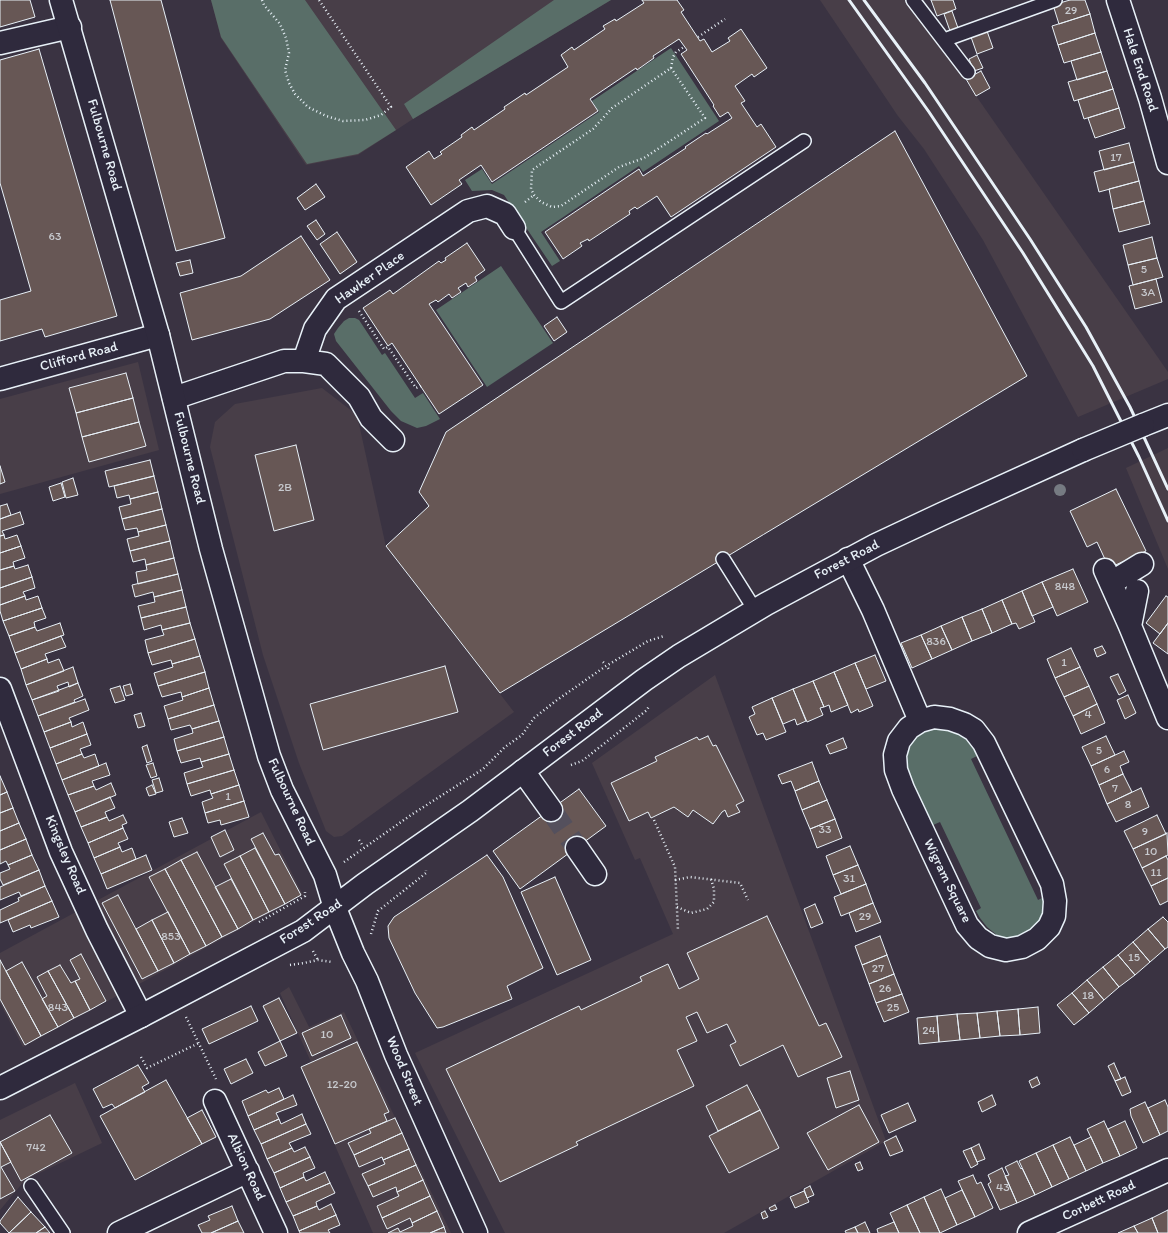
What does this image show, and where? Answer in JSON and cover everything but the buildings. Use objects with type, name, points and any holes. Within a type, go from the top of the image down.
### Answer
[{"type":"street","name":"Fulbourne Road","points":[[61,0],[158,335],[211,549],[269,756],[282,790],[325,875],[335,908]]},
{"type":"street","name":"Hale End Road","points":[[1118,0],[1150,98],[1168,164]]},
{"type":"street","points":[[0,43],[37,36],[70,27]]},
{"type":"street","name":"Hawker Place","points":[[304,361],[316,329],[336,299],[468,211],[487,206],[505,214],[514,228]]},
{"type":"street","name":"Clifford Road","points":[[0,379],[158,335]]},
{"type":"street","points":[[174,398],[284,361],[304,361],[326,364],[358,397],[371,418],[393,440]]},
{"type":"street","name":"Forest Road","points":[[0,1088],[303,931],[365,884],[470,811],[644,680],[679,656],[755,610],[848,559],[942,514],[1083,450],[1168,415]]},
{"type":"street","points":[[848,559],[873,610],[920,721]]},
{"type":"street","points":[[1142,564],[1108,576],[1130,626],[1162,687],[1168,718]]},
{"type":"street","points":[[1130,626],[1137,591]]},
{"type":"street","name":"Kingsley Road","points":[[0,689],[62,852],[97,930],[141,1016]]},
{"type":"street","name":"Wigram Square","points":[[934,717],[950,719],[964,724],[974,730],[984,743],[1052,884],[1055,901],[1054,916],[1049,927],[1037,940],[1022,947],[1006,950],[990,946],[978,938],[967,925],[903,789],[896,770],[895,755],[899,741],[909,728],[920,721],[934,717]]},
{"type":"street","points":[[523,771],[551,810]]},
{"type":"street","points":[[577,848],[595,874]]},
{"type":"street","name":"Wood Street","points":[[335,908],[344,933],[367,981],[396,1055],[476,1233]]},
{"type":"street","name":"Albion Road","points":[[215,1101],[276,1233]]},
{"type":"street","name":"Corbett Road","points":[[1029,1233],[1168,1170]]},
{"type":"street","points":[[119,1233],[248,1171]]},
{"type":"lane","points":[[914,0],[968,72]]},
{"type":"lane","points":[[944,40],[1055,0]]},
{"type":"lane","points":[[514,228],[560,302],[804,141]]},
{"type":"lane","points":[[723,559],[755,610]]},
{"type":"lane","points":[[31,1186],[63,1233]]},
{"type":"path","points":[[262,0],[264,5],[280,24],[286,38],[289,53],[285,70],[289,82],[296,94],[308,107],[326,116],[343,121],[365,120],[381,114],[391,107],[319,0]]},
{"type":"path","points":[[698,38],[725,19]]},
{"type":"path","points":[[671,68],[612,108],[593,129],[532,170],[531,189],[534,195],[541,202],[552,206],[561,206],[619,167],[644,158],[705,118],[671,68],[673,57],[676,52],[684,47]]},
{"type":"path","points":[[346,292],[384,349],[388,346],[416,388],[421,386]]},
{"type":"path","points":[[341,864],[356,856],[411,815],[482,769],[505,747],[522,735],[534,718],[557,700],[606,666],[648,641],[663,637],[669,633]]},
{"type":"path","name":"Forest Road","points":[[568,766],[582,761],[647,710],[652,701]]},
{"type":"path","points":[[654,820],[675,867],[678,931]]},
{"type":"path","points":[[359,840],[363,846]]},
{"type":"path","points":[[365,849],[368,852]]},
{"type":"path","points":[[372,938],[371,932],[378,911],[426,873],[427,868]]},
{"type":"path","points":[[675,880],[690,877],[740,883],[748,900]]},
{"type":"path","points":[[677,907],[691,913],[707,909],[714,902],[714,889],[711,880]]},
{"type":"path","name":"Forest Road","points":[[302,902],[308,898],[309,893]]},
{"type":"path","points":[[259,922],[281,911],[305,896]]},
{"type":"path","points":[[314,951],[318,960]]},
{"type":"path","points":[[308,962],[318,960],[333,963]]},
{"type":"path","points":[[192,1030],[220,1087],[215,1101]]},
{"type":"path","points":[[141,1057],[147,1068],[199,1043]]},
{"type":"shaded area","points":[[211,0],[611,0],[413,119],[358,155],[306,165],[221,38]]},
{"type":"shaded area","points":[[820,0],[905,0],[965,80],[1168,372],[1168,379],[1078,417],[983,240],[924,149],[898,116]]},
{"type":"shaded area","points":[[138,362],[159,450],[0,494],[0,399]]},
{"type":"shaded area","points":[[322,388],[357,415],[386,547],[514,712],[342,836],[334,837],[326,831],[299,763],[263,655],[210,447],[215,422],[235,404]]},
{"type":"shaded area","points":[[1168,448],[1168,569],[1126,468]]},
{"type":"shaded area","points":[[715,675],[886,1141],[724,1233],[505,1233],[415,1053],[673,934],[640,858],[635,860],[592,763]]},
{"type":"shaded area","points":[[261,812],[303,895],[23,1047],[0,1003],[0,953]]},
{"type":"shaded area","points":[[289,987],[309,1027],[344,1012],[451,1233],[373,1233],[301,1067],[311,1062],[280,993]]},
{"type":"shaded area","points":[[75,1083],[102,1143],[25,1180],[0,1210],[0,1120]]},
{"type":"green space","points":[[211,0],[305,0],[396,130],[358,154],[307,164],[221,37]]},
{"type":"green space","points":[[554,0],[611,0],[413,119],[404,104]]},
{"type":"green space","points":[[671,48],[719,121],[643,172],[639,166],[541,232],[560,261],[552,266],[504,195],[492,190],[472,191],[465,180],[482,169],[492,184],[599,112],[592,101]]},
{"type":"green space","points":[[501,266],[553,343],[487,387],[436,310]]},
{"type":"green space","points":[[349,318],[359,320],[382,355],[385,353],[415,398],[423,393],[440,419],[426,426],[417,428],[401,421],[391,411],[336,341],[334,334],[344,321]]},
{"type":"green space","points":[[942,727],[959,733],[971,743],[977,756],[971,759],[1038,900],[1044,897],[1044,915],[1039,924],[1032,932],[1019,938],[1010,939],[998,936],[987,927],[980,918],[976,911],[981,908],[940,822],[933,825],[910,778],[907,764],[908,751],[920,730]]},
{"type":"tunnel","points":[[551,810],[577,848]]},
{"type":"railway","points":[[849,0],[929,112],[1023,253],[1093,366],[1139,457],[1168,521]]},
{"type":"railway","points":[[864,0],[925,83],[1030,239],[1086,327],[1130,407],[1168,489]]}]
